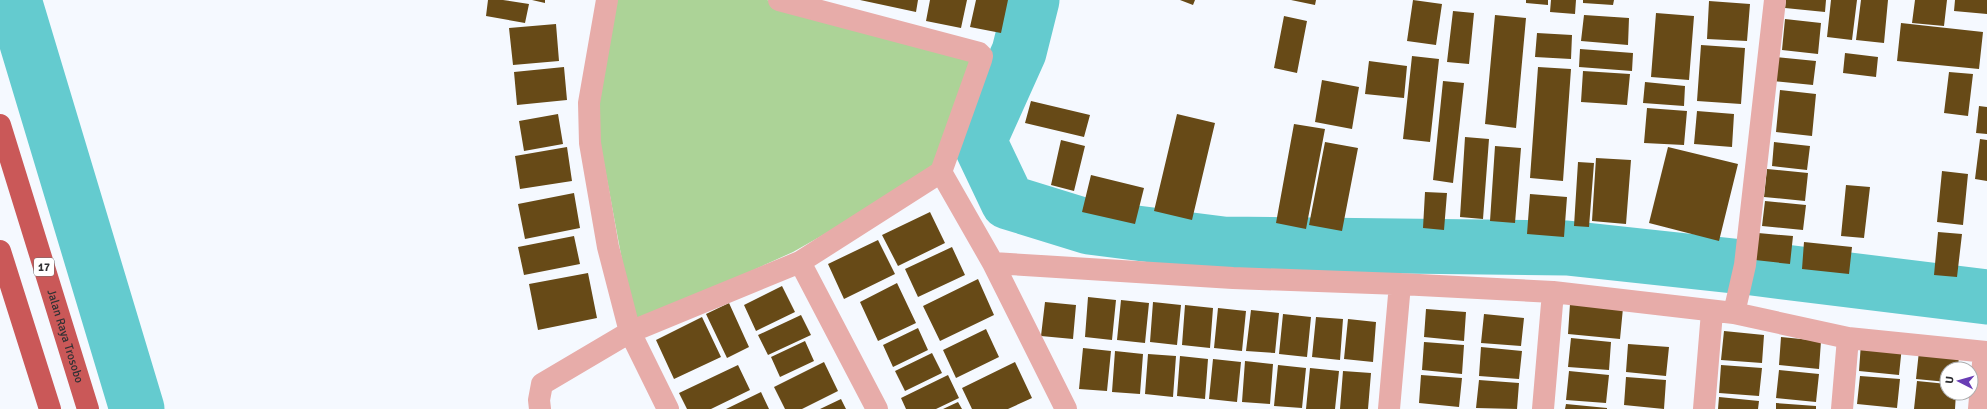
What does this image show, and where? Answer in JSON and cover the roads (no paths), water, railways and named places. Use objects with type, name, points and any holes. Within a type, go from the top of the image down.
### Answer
[{"type":"highway","name":"Jalan Raya Trosobo","points":[[0,125],[88,409]]},
{"type":"highway","points":[[0,251],[50,409]]},
{"type":"street","points":[[607,0],[589,103],[590,143],[608,247],[630,332],[668,409]]},
{"type":"street","points":[[540,409],[539,400],[542,384],[630,332],[800,262],[941,172],[982,56],[979,53],[779,0]]},
{"type":"street","points":[[1734,314],[1745,265],[1775,0]]},
{"type":"street","points":[[941,172],[993,263],[1066,409]]},
{"type":"street","points":[[800,262],[877,409]]},
{"type":"street","points":[[993,263],[1233,278],[1400,284],[1553,292],[1734,314],[1848,338],[1985,352],[1979,409]]},
{"type":"street","points":[[1389,409],[1400,284]]},
{"type":"street","points":[[1543,409],[1553,292]]},
{"type":"street","points":[[1704,409],[1712,312]]},
{"type":"street","points":[[1842,409],[1848,338]]},
{"type":"waterway","points":[[14,0],[137,409]]},
{"type":"waterway","points":[[1032,0],[1019,52],[979,141],[1008,202],[1089,227],[1223,244],[1567,248],[1752,268],[1987,297]]}]
